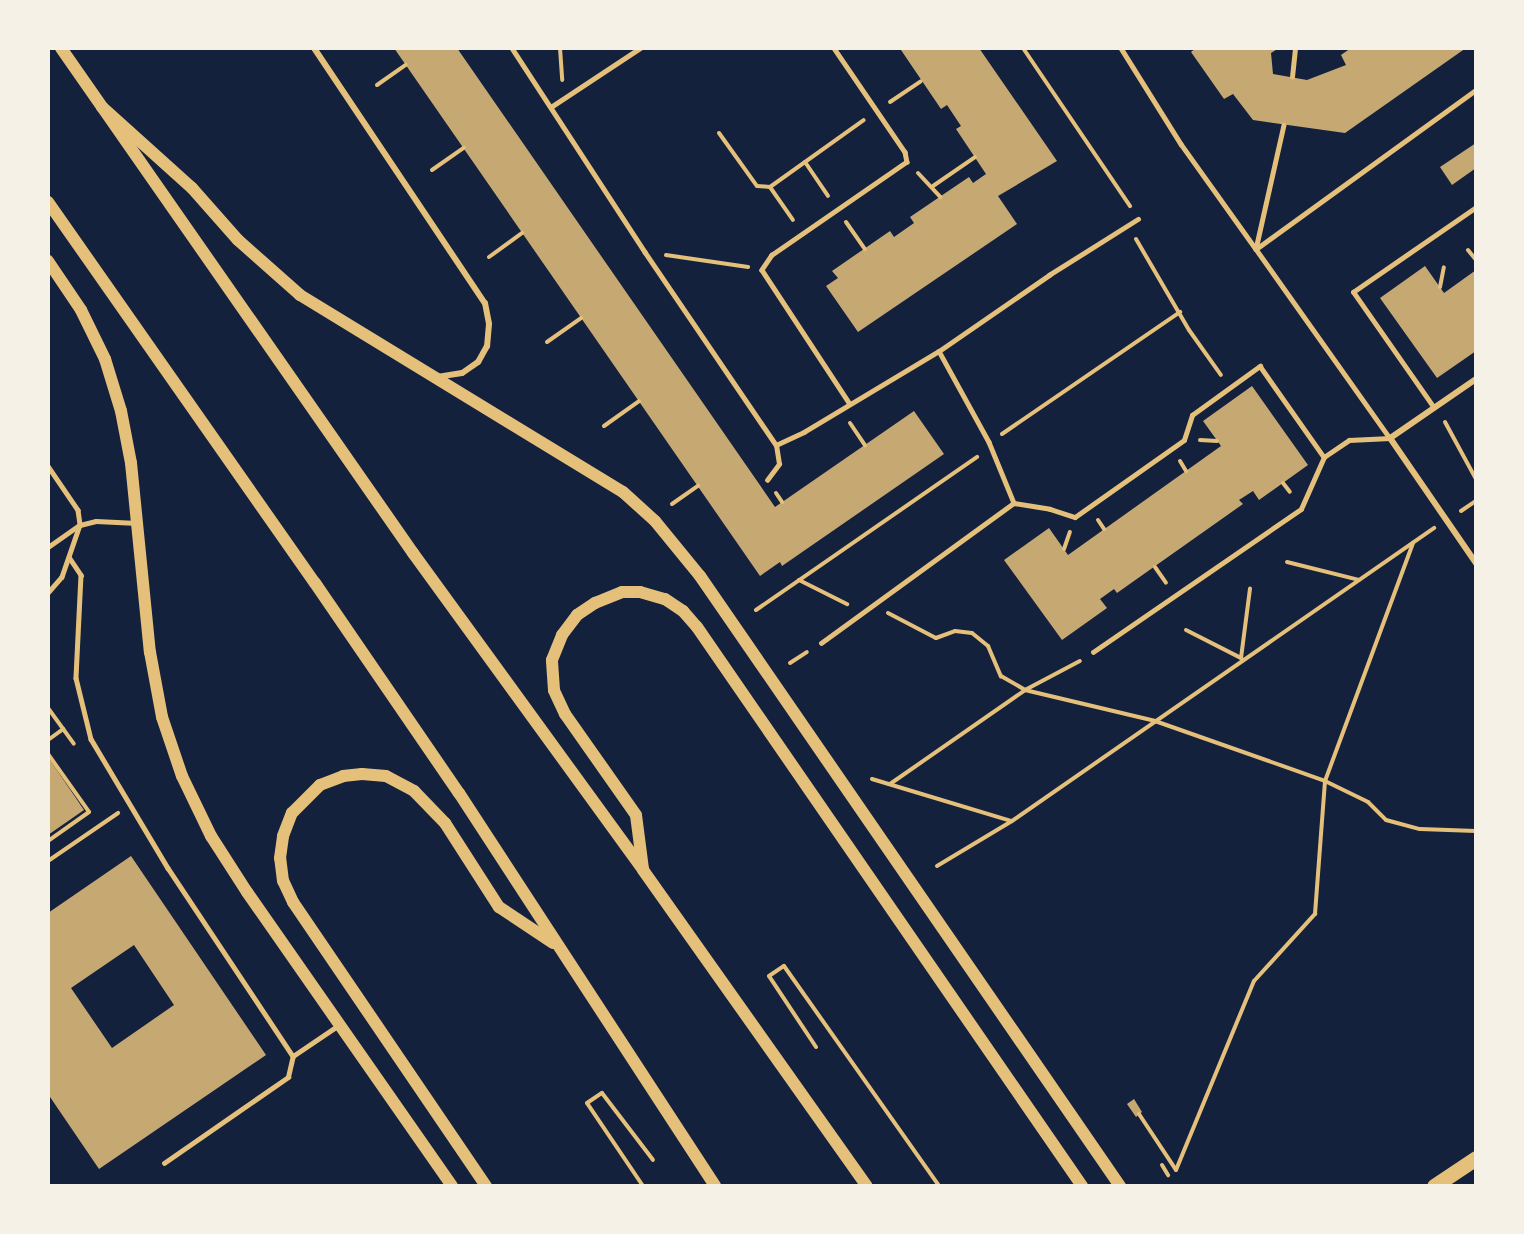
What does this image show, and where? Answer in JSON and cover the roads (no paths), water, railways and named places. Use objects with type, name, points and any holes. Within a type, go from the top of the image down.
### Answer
[{"type":"main road","points":[[61,48],[413,553],[643,870],[867,1186]]},
{"type":"main road","points":[[102,107],[192,188],[238,240],[300,296],[623,492],[655,521],[707,586],[1120,1186]]},
{"type":"main road","points":[[48,202],[459,793],[715,1186]]},
{"type":"main road","points":[[48,261],[81,310],[105,359],[121,411],[131,463],[150,652],[162,717],[182,776],[223,854],[452,1186]]},
{"type":"main road","points":[[643,870],[636,814],[565,714],[554,690],[552,660],[562,634],[576,615],[595,603],[621,592],[640,592],[665,599],[683,611],[697,627],[1082,1186]]},
{"type":"main road","points":[[486,1186],[293,902],[283,881],[280,858],[283,836],[292,813],[320,785],[343,776],[362,774],[386,776],[414,791],[445,823],[499,907],[556,945]]},
{"type":"main road","points":[[1434,1186],[1476,1158]]},
{"type":"street","points":[[314,48],[485,303],[489,324],[487,346],[478,362],[462,373],[432,377]]},
{"type":"street","points":[[1476,379],[1390,438],[1476,563]]},
{"type":"lane","points":[[512,48],[645,252],[776,445],[779,464],[767,480]]},
{"type":"lane","points":[[551,107],[640,48]]},
{"type":"lane","points":[[834,48],[905,152],[907,162],[772,255],[762,270],[850,404]]},
{"type":"lane","points":[[1121,48],[1181,144],[1390,438]]},
{"type":"lane","points":[[1292,77],[1295,48]]},
{"type":"lane","points":[[1256,249],[1476,90]]},
{"type":"lane","points":[[1256,249],[1284,125]]},
{"type":"lane","points":[[1435,407],[1353,292],[1476,207]]},
{"type":"lane","points":[[776,445],[939,351],[1049,275],[1138,219]]},
{"type":"lane","points":[[939,351],[990,442],[1014,503]]},
{"type":"lane","points":[[821,643],[1014,503],[1075,517],[1184,440],[1191,415],[1260,366],[1324,458]]},
{"type":"lane","points":[[1093,652],[1301,509],[1324,458],[1349,440],[1390,438]]},
{"type":"lane","points":[[48,466],[78,510],[80,525],[62,577],[48,593]]},
{"type":"lane","points":[[48,547],[80,525],[96,521],[137,523]]},
{"type":"lane","points":[[69,557],[81,575],[75,678],[91,739],[168,868],[293,1056]]},
{"type":"lane","points":[[164,1163],[288,1077],[293,1056],[340,1024]]}]
